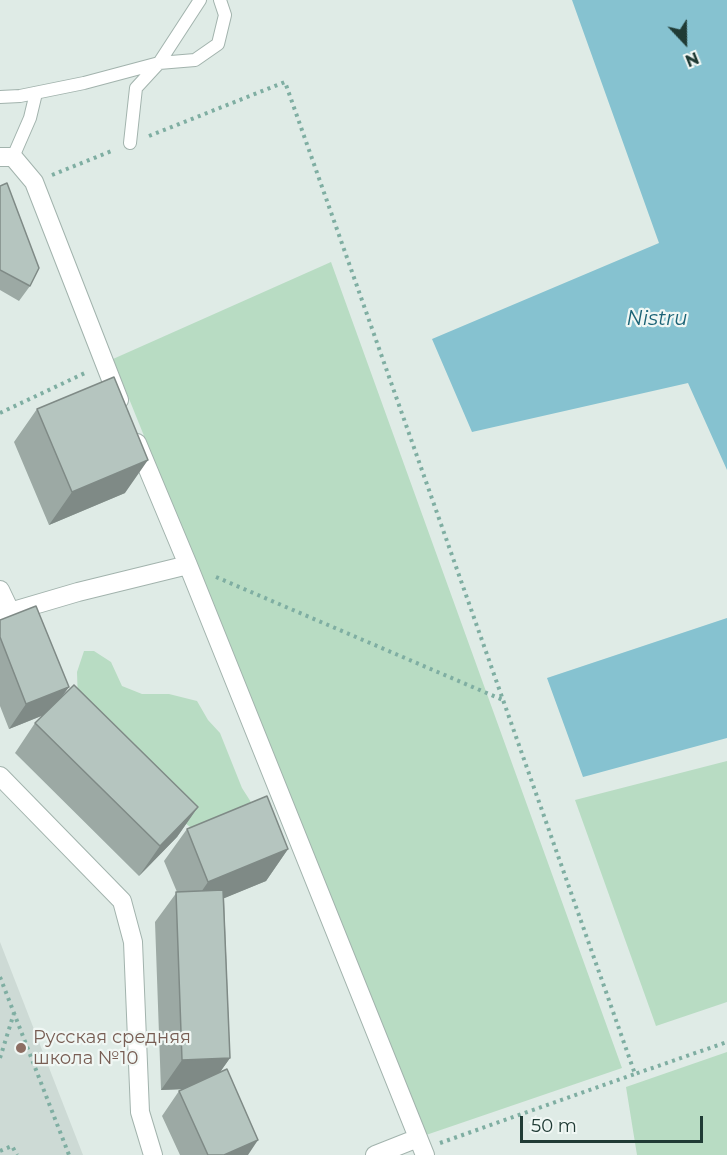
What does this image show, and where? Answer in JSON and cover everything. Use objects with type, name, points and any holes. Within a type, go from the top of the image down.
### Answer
[{"type":"street","points":[[7,157],[34,182],[104,364],[188,565],[422,1148],[375,1155]]},
{"type":"street","points":[[0,590],[5,614],[78,592],[188,565]]},
{"type":"street","points":[[0,776],[122,901],[133,942],[140,1112],[153,1155]]},
{"type":"lane","points":[[130,143],[136,88],[159,63],[200,0]]},
{"type":"lane","points":[[0,97],[36,93],[84,83],[159,63],[195,60],[218,44],[225,15],[220,0]]},
{"type":"lane","points":[[7,157],[30,118],[36,93]]},
{"type":"path","points":[[34,182],[285,82],[635,1074]]},
{"type":"path","points":[[0,413],[104,364]]},
{"type":"path","points":[[188,565],[503,700]]},
{"type":"path","points":[[0,976],[69,1155]]},
{"type":"path","points":[[0,1058],[14,1012]]},
{"type":"path","points":[[422,1148],[727,1042]]},
{"type":"path","points":[[0,1151],[12,1146],[17,1155]]},
{"type":"shaded area","name":"Русская средняя школа №10","points":[[0,942],[83,1155],[0,1155]]},
{"type":"green space","points":[[331,262],[622,1068],[426,1135],[113,359]]},
{"type":"green space","points":[[84,651],[94,651],[111,662],[122,686],[142,694],[169,694],[197,701],[208,720],[220,733],[242,788],[256,810],[194,830],[146,793],[78,703],[77,672]]},
{"type":"green space","points":[[727,761],[727,1002],[656,1026],[575,800]]},
{"type":"green space","points":[[727,1052],[727,1155],[637,1155],[626,1087]]},
{"type":"water","name":"Nistru","points":[[572,0],[727,0],[727,470],[688,383],[472,432],[432,339],[659,243]]},
{"type":"water","points":[[727,618],[727,738],[583,777],[547,678]]},
{"type":"building","points":[[7,183],[39,268],[30,286],[0,270],[0,186]]},
{"type":"building","points":[[114,377],[148,460],[72,492],[37,409]]},
{"type":"building","points":[[36,606],[69,687],[26,704],[0,637],[0,620]]},
{"type":"building","points":[[74,685],[198,807],[160,846],[35,723]]},
{"type":"building","points":[[267,796],[288,849],[208,882],[187,829]]},
{"type":"building","points":[[223,890],[230,1058],[182,1060],[176,892]]},
{"type":"building","points":[[227,1069],[258,1140],[224,1155],[208,1155],[179,1091]]},
{"type":"place","name":"Русская средняя школа №10","points":[[21,1048]]}]
